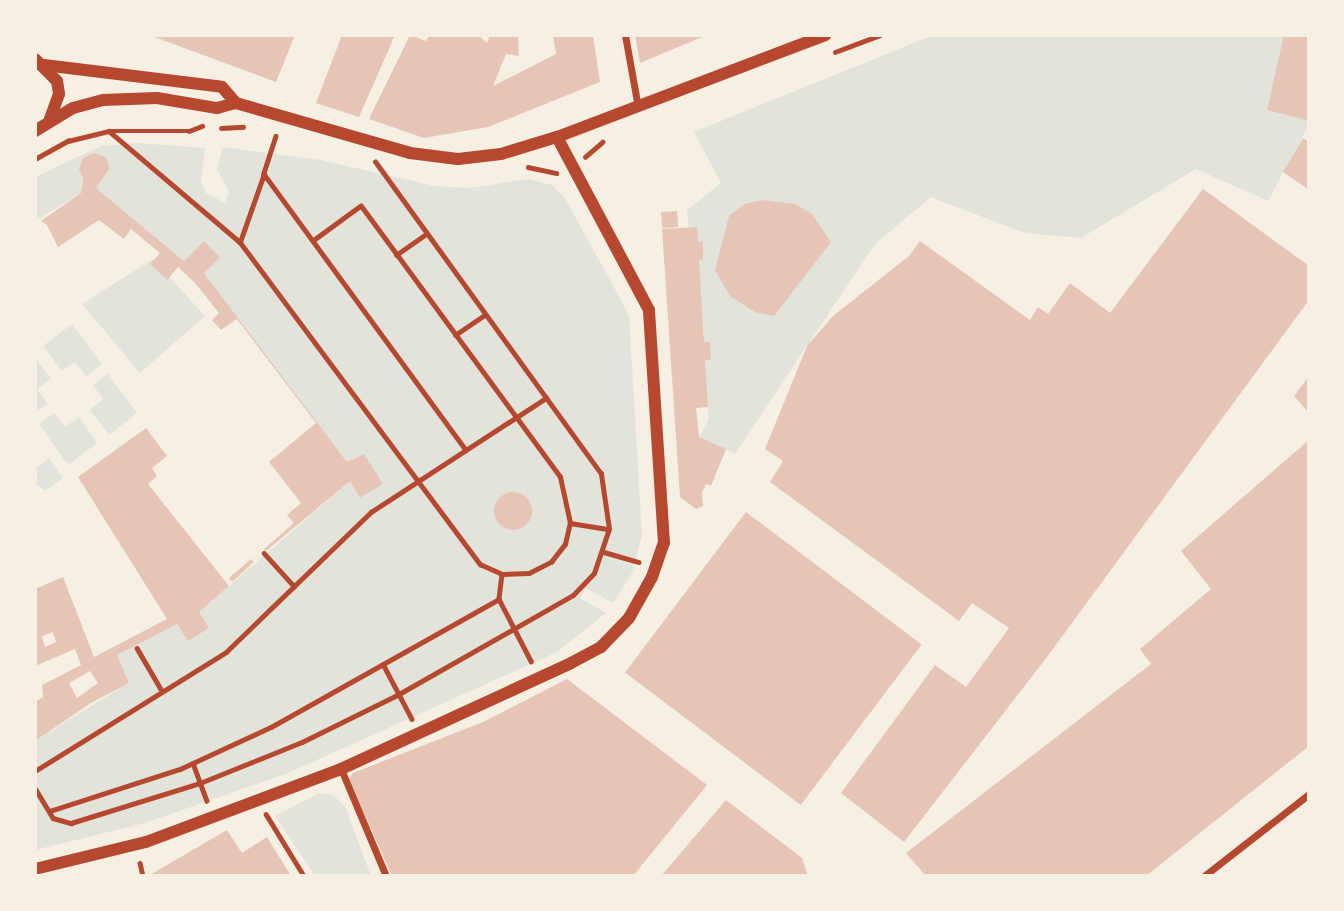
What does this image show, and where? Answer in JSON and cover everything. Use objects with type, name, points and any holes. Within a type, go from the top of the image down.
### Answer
[{"type":"street","points":[[625,35],[638,108]]},
{"type":"street","points":[[35,131],[50,120],[103,100],[157,98],[217,108],[236,103],[437,158],[501,154],[638,108],[825,35]]},
{"type":"street","points":[[40,62],[185,79],[222,87],[236,103]]},
{"type":"street","points":[[40,62],[57,80],[59,94],[50,120]]},
{"type":"street","points":[[35,869],[146,842],[341,768],[601,647],[629,618],[656,568],[664,542],[649,310],[557,137]]},
{"type":"street","points":[[341,768],[386,876]]},
{"type":"street","points":[[1204,876],[1309,794]]},
{"type":"path","points":[[828,55],[880,35]]},
{"type":"path","points":[[35,159],[68,141],[109,131],[249,128]]},
{"type":"path","points":[[109,131],[240,242],[463,547],[480,564],[502,574],[529,573],[551,562],[565,544],[570,523],[560,477],[361,206],[313,241]]},
{"type":"path","points":[[262,132],[288,139]]},
{"type":"path","points":[[240,242],[276,136]]},
{"type":"path","points":[[521,168],[538,167],[555,173],[609,138]]},
{"type":"path","points":[[363,159],[385,165]]},
{"type":"path","points":[[35,788],[53,818],[71,823],[200,783],[302,742],[399,694],[573,595],[594,573],[604,552],[609,529],[601,474],[375,162]]},
{"type":"path","points":[[264,174],[466,450]]},
{"type":"path","points":[[396,255],[426,234]]},
{"type":"path","points":[[455,335],[485,315]]},
{"type":"path","points":[[35,771],[226,652],[371,512],[546,398]]},
{"type":"path","points":[[570,523],[609,529]]},
{"type":"path","points":[[604,552],[656,568]]},
{"type":"path","points":[[264,553],[294,586]]},
{"type":"path","points":[[502,574],[499,599],[539,677]]},
{"type":"path","points":[[50,811],[193,763],[271,727],[499,599]]},
{"type":"path","points":[[137,648],[162,691]]},
{"type":"path","points":[[383,664],[418,732]]},
{"type":"path","points":[[193,763],[213,818]]},
{"type":"path","points":[[258,801],[304,876]]},
{"type":"shaded area","points":[[933,35],[1287,35],[1267,110],[1309,121],[1309,125],[1268,201],[1196,169],[1081,238],[1024,233],[931,197],[875,244],[735,454],[699,437],[709,419],[687,210],[721,183],[694,132]]},
{"type":"shaded area","points":[[137,143],[205,148],[201,182],[206,193],[225,203],[229,191],[217,170],[223,147],[320,160],[435,186],[469,188],[528,179],[552,185],[565,198],[629,315],[642,535],[632,573],[613,603],[586,588],[580,598],[606,613],[557,652],[288,773],[145,823],[35,850],[35,741],[128,683],[117,655],[177,624],[188,641],[209,628],[199,612],[350,481],[361,498],[383,484],[364,454],[347,462],[204,273],[219,257],[205,241],[184,261],[96,188],[110,168],[106,157],[94,153],[83,158],[81,193],[35,221],[35,177],[101,146]]},
{"type":"shaded area","points":[[153,259],[205,316],[140,373],[82,304]]},
{"type":"shaded area","points":[[72,324],[102,364],[86,376],[75,362],[62,371],[43,346]]},
{"type":"shaded area","points":[[35,358],[51,379],[37,389],[48,404],[35,413]]},
{"type":"shaded area","points":[[108,374],[137,413],[109,435],[90,410],[103,399],[93,385]]},
{"type":"shaded area","points":[[54,413],[65,427],[79,417],[97,443],[68,465],[39,424]]},
{"type":"shaded area","points":[[49,458],[63,478],[45,491],[35,483],[35,469]]},
{"type":"shaded area","points":[[319,793],[333,795],[345,806],[371,876],[315,876],[275,816]]},
{"type":"building","points":[[149,35],[295,35],[276,82]]},
{"type":"building","points":[[342,35],[395,35],[359,117],[316,103]]},
{"type":"building","points":[[410,35],[426,41],[429,35],[478,35],[487,43],[490,35],[518,35],[519,56],[506,54],[493,86],[556,54],[553,35],[593,35],[600,82],[488,127],[424,138],[369,119]]},
{"type":"building","points":[[635,35],[707,35],[640,63]]},
{"type":"building","points":[[1284,35],[1309,35],[1309,121],[1267,110]]},
{"type":"building","points":[[1303,138],[1309,142],[1309,190],[1283,172]]},
{"type":"building","points":[[94,153],[106,157],[110,168],[96,188],[184,261],[204,241],[220,257],[204,273],[347,462],[364,454],[383,484],[360,498],[350,481],[266,551],[264,549],[294,523],[287,515],[301,503],[269,462],[316,423],[237,319],[221,330],[212,320],[219,313],[195,283],[178,267],[167,280],[150,264],[160,253],[131,229],[124,239],[99,220],[58,247],[47,225],[41,221],[35,225],[81,193],[83,178],[79,169],[83,158]]},
{"type":"building","points":[[1203,189],[1309,266],[1309,300],[1047,657],[904,842],[841,793],[935,665],[966,687],[1009,628],[972,603],[959,621],[770,482],[783,461],[765,449],[807,346],[833,316],[909,256],[920,241],[1030,320],[1038,307],[1048,314],[1070,283],[1110,313]]},
{"type":"building","points":[[762,200],[795,204],[812,214],[831,242],[774,316],[755,312],[730,296],[715,270],[729,216],[744,204]]},
{"type":"building","points":[[677,211],[678,227],[662,228],[661,212]]},
{"type":"building","points":[[697,227],[698,242],[703,241],[703,260],[699,260],[704,342],[710,342],[711,360],[705,360],[708,407],[696,408],[699,437],[726,449],[711,486],[706,484],[702,493],[703,506],[696,509],[680,497],[662,229]]},
{"type":"building","points":[[1309,376],[1309,413],[1294,396]]},
{"type":"building","points":[[146,428],[167,456],[152,468],[157,476],[148,484],[229,586],[199,612],[209,628],[188,641],[177,624],[117,655],[129,683],[91,703],[35,741],[35,702],[43,697],[42,685],[81,665],[75,649],[35,666],[35,589],[63,577],[94,657],[167,619],[78,477]],"holes":[[[53,632],[56,642],[45,647],[42,636]],[[90,671],[98,683],[77,698],[69,683]]]},
{"type":"building","points":[[1309,440],[1309,746],[1146,876],[926,876],[906,853],[1151,664],[1140,649],[1211,589],[1181,551]]},
{"type":"building","points":[[513,492],[526,498],[532,511],[526,524],[513,530],[500,524],[494,511],[500,498]]},
{"type":"building","points":[[746,512],[922,644],[801,805],[625,673]]},
{"type":"building","points":[[251,559],[254,562],[232,582],[229,578]]},
{"type":"building","points":[[567,679],[707,785],[633,876],[392,876],[349,779],[353,773],[483,722]]},
{"type":"building","points":[[726,800],[802,858],[808,876],[661,876]]},
{"type":"building","points":[[227,830],[242,853],[267,837],[291,876],[148,876]]}]
